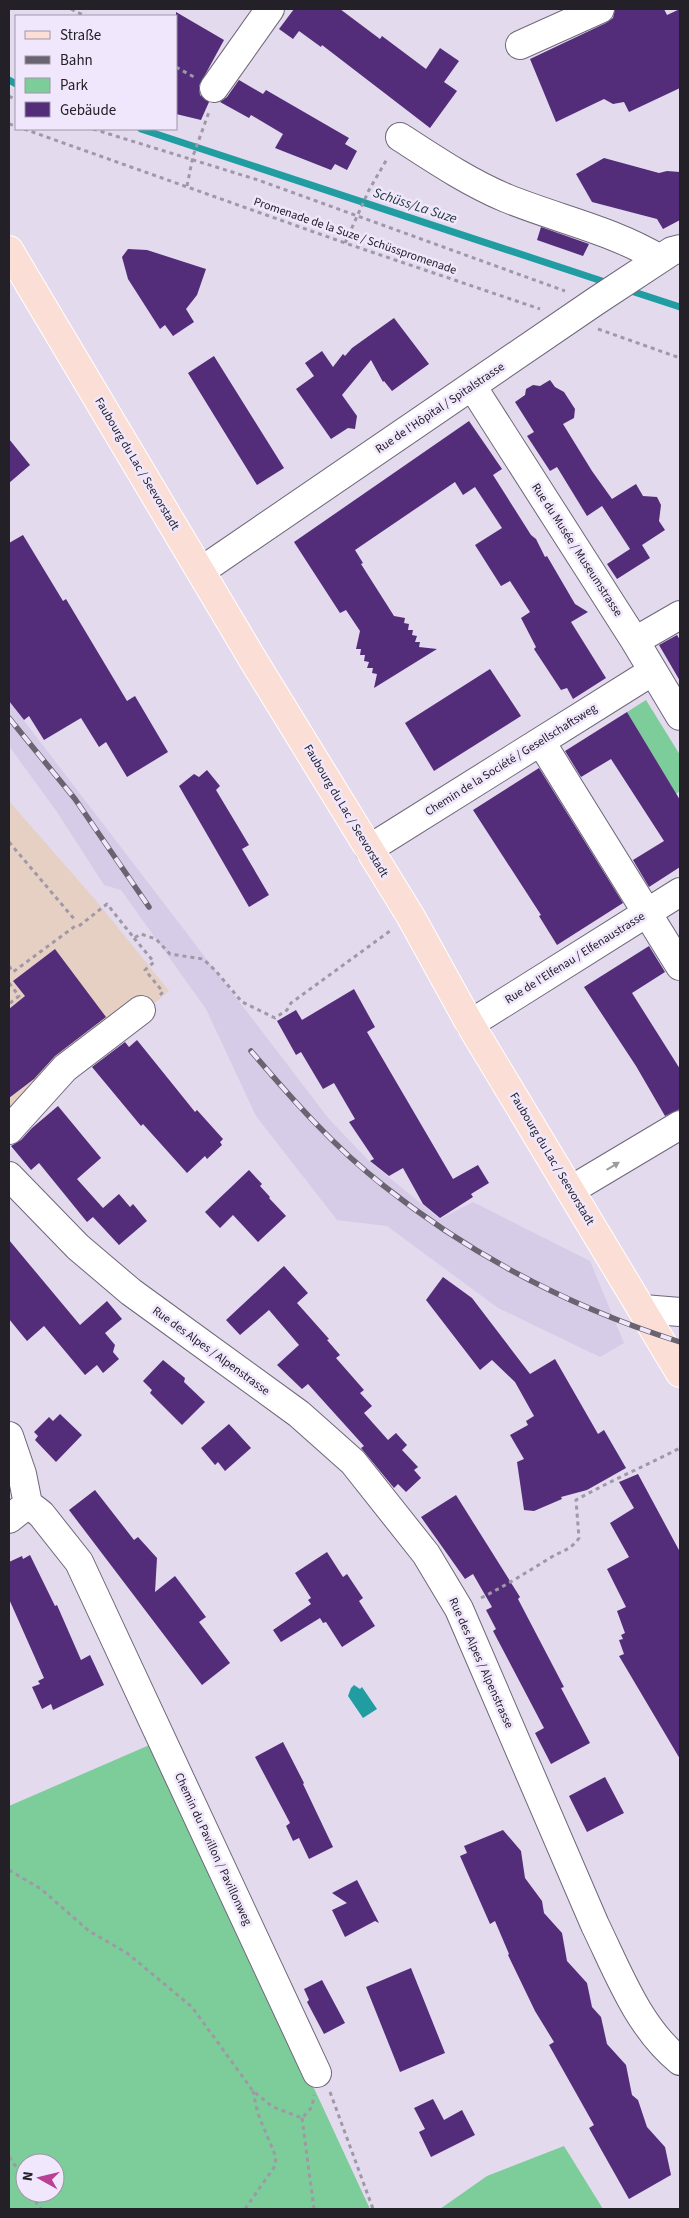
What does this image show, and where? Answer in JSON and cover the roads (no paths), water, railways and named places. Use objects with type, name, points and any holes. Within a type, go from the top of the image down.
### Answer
[{"type":"main road","name":"Faubourg du Lac / Seevorstadt","points":[[9,250],[411,917],[470,1024],[680,1373]]},
{"type":"street","points":[[214,88],[270,9]]},
{"type":"street","points":[[520,45],[600,9]]},
{"type":"street","points":[[400,137],[458,174],[506,198],[624,240],[661,259]]},
{"type":"street","name":"Rue de l'Hôpital / Spitalstrasse","points":[[201,571],[472,386],[570,306],[596,301],[661,259]]},
{"type":"street","name":"Rue du Musée / Museumstrasse","points":[[472,386],[636,641],[680,716]]},
{"type":"street","points":[[636,641],[680,615]]},
{"type":"street","name":"Chemin de la Société / Gesellschaftsweg","points":[[369,849],[653,671]]},
{"type":"street","points":[[541,742],[680,966]]},
{"type":"street","name":"Rue de l'Elfenau / Elfenaustrasse","points":[[470,1024],[680,892]]},
{"type":"street","points":[[9,1130],[65,1068],[141,1010]]},
{"type":"street","points":[[571,1190],[680,1125]]},
{"type":"street","name":"Rue des Alpes / Alpenstrasse","points":[[9,1176],[78,1247],[131,1292],[298,1414],[353,1462],[426,1554],[459,1609],[595,1925],[620,1976],[644,2021],[680,2061]]},
{"type":"street","points":[[643,1309],[680,1312]]},
{"type":"street","points":[[9,1436],[22,1474],[18,1512]]},
{"type":"street","name":"Chemin du Pavillon / Pavillonweg","points":[[18,1512],[41,1514],[79,1562],[317,2072]]},
{"type":"water","points":[[354,1685],[360,1689],[362,1687],[377,1709],[363,1718],[348,1696]]},
{"type":"waterway","name":"Schüss/La Suze","points":[[9,80],[15,83]]},
{"type":"waterway","name":"Schüss/La Suze","points":[[144,130],[611,284]]},
{"type":"waterway","name":"Schüss/La Suze","points":[[628,290],[680,307]]},
{"type":"railway","points":[[9,718],[75,799],[149,907]]},
{"type":"railway","points":[[251,1051],[298,1105],[348,1155],[384,1186],[452,1235],[525,1278],[563,1296],[601,1313],[680,1342]]}]
